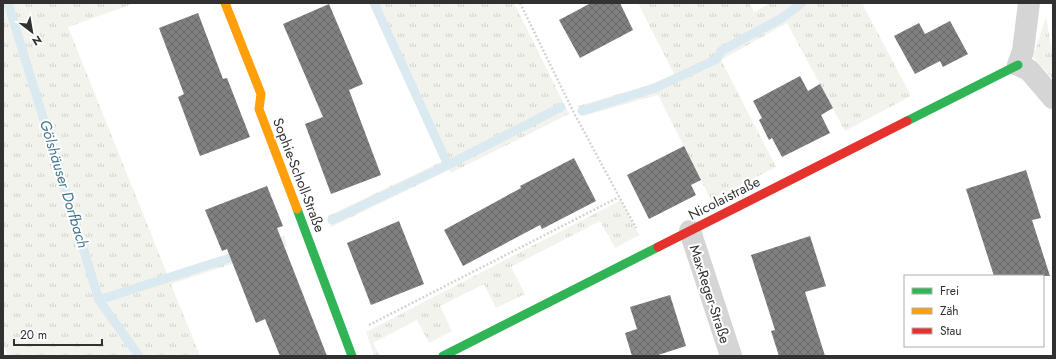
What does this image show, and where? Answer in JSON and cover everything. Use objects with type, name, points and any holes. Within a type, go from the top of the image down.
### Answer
[{"type":"street","name":"Sophie-Scholl-Straße","points":[[225,3],[260,94],[258,109],[352,356]]},
{"type":"street","points":[[1030,3],[1023,51],[1018,65],[1029,70],[1053,98]]},
{"type":"street","name":"Nicolaistraße","points":[[443,356],[1018,65]]},
{"type":"street","name":"Max-Reger-Straße","points":[[690,232],[731,356]]},
{"type":"path","points":[[520,3],[574,113],[639,235]]},
{"type":"path","points":[[367,326],[619,196]]},
{"type":"green space","points":[[3,3],[135,3],[68,27],[168,276],[284,236],[287,246],[171,284],[200,356],[8,356],[3,343]]},
{"type":"green space","points":[[374,3],[514,3],[569,114],[451,173],[449,170],[331,227],[328,216],[445,160]]},
{"type":"green space","points":[[638,3],[749,3],[754,12],[770,3],[862,3],[911,96],[845,131],[787,23],[721,60],[776,167],[711,200],[658,95],[583,116],[578,106],[652,84],[674,74]]},
{"type":"green space","points":[[1046,17],[1053,57],[1053,79],[1033,57]]},
{"type":"green space","points":[[621,200],[639,235],[615,248],[600,221],[511,267],[525,294],[496,308],[484,284],[440,306],[452,331],[429,343],[417,320],[373,343],[380,356],[374,356],[366,332]]},
{"type":"building","points":[[591,3],[620,3],[633,30],[580,58],[559,20]]},
{"type":"building","points":[[329,4],[363,84],[349,90],[381,175],[331,194],[305,124],[323,117],[283,24]]},
{"type":"building","points":[[198,13],[223,79],[227,78],[250,137],[200,156],[178,97],[184,94],[159,28]]},
{"type":"building","points":[[950,21],[968,54],[943,67],[940,61],[915,74],[894,36],[919,23],[925,34]]},
{"type":"building","points":[[800,76],[808,91],[820,84],[833,108],[821,115],[830,133],[782,157],[772,138],[769,140],[759,120],[762,118],[753,101]]},
{"type":"building","points":[[684,146],[701,180],[691,185],[696,195],[649,219],[627,175]]},
{"type":"building","points":[[574,158],[596,201],[542,229],[540,225],[463,266],[444,230],[521,188],[520,186]]},
{"type":"building","points":[[1026,170],[1041,218],[1032,220],[1050,276],[994,275],[966,189]]},
{"type":"building","points":[[267,186],[283,226],[277,228],[327,356],[280,356],[265,319],[256,323],[227,249],[222,251],[205,210]]},
{"type":"building","points":[[399,221],[424,284],[371,305],[347,243]]},
{"type":"building","points":[[810,236],[826,286],[805,292],[825,356],[779,356],[771,331],[775,330],[751,255]]},
{"type":"building","points":[[670,295],[686,346],[655,356],[632,356],[625,333],[637,329],[630,307]]},
{"type":"waterway","name":"Gölshäuser Dorfbach","points":[[8,3],[99,300],[139,356]]},
{"type":"waterway","points":[[374,3],[448,165]]},
{"type":"waterway","points":[[582,111],[655,88],[717,59],[721,51],[782,18],[802,3]]},
{"type":"waterway","points":[[332,220],[448,165],[561,107]]},
{"type":"waterway","points":[[99,300],[242,254]]},
{"type":"traffic: fast","points":[[907,121],[1018,65]]},
{"type":"traffic: fast","points":[[297,209],[352,356]]},
{"type":"traffic: fast","points":[[443,356],[658,247]]},
{"type":"traffic: slow","points":[[225,3],[261,94],[259,109],[297,209]]},
{"type":"traffic: jam","points":[[658,247],[907,121]]}]
